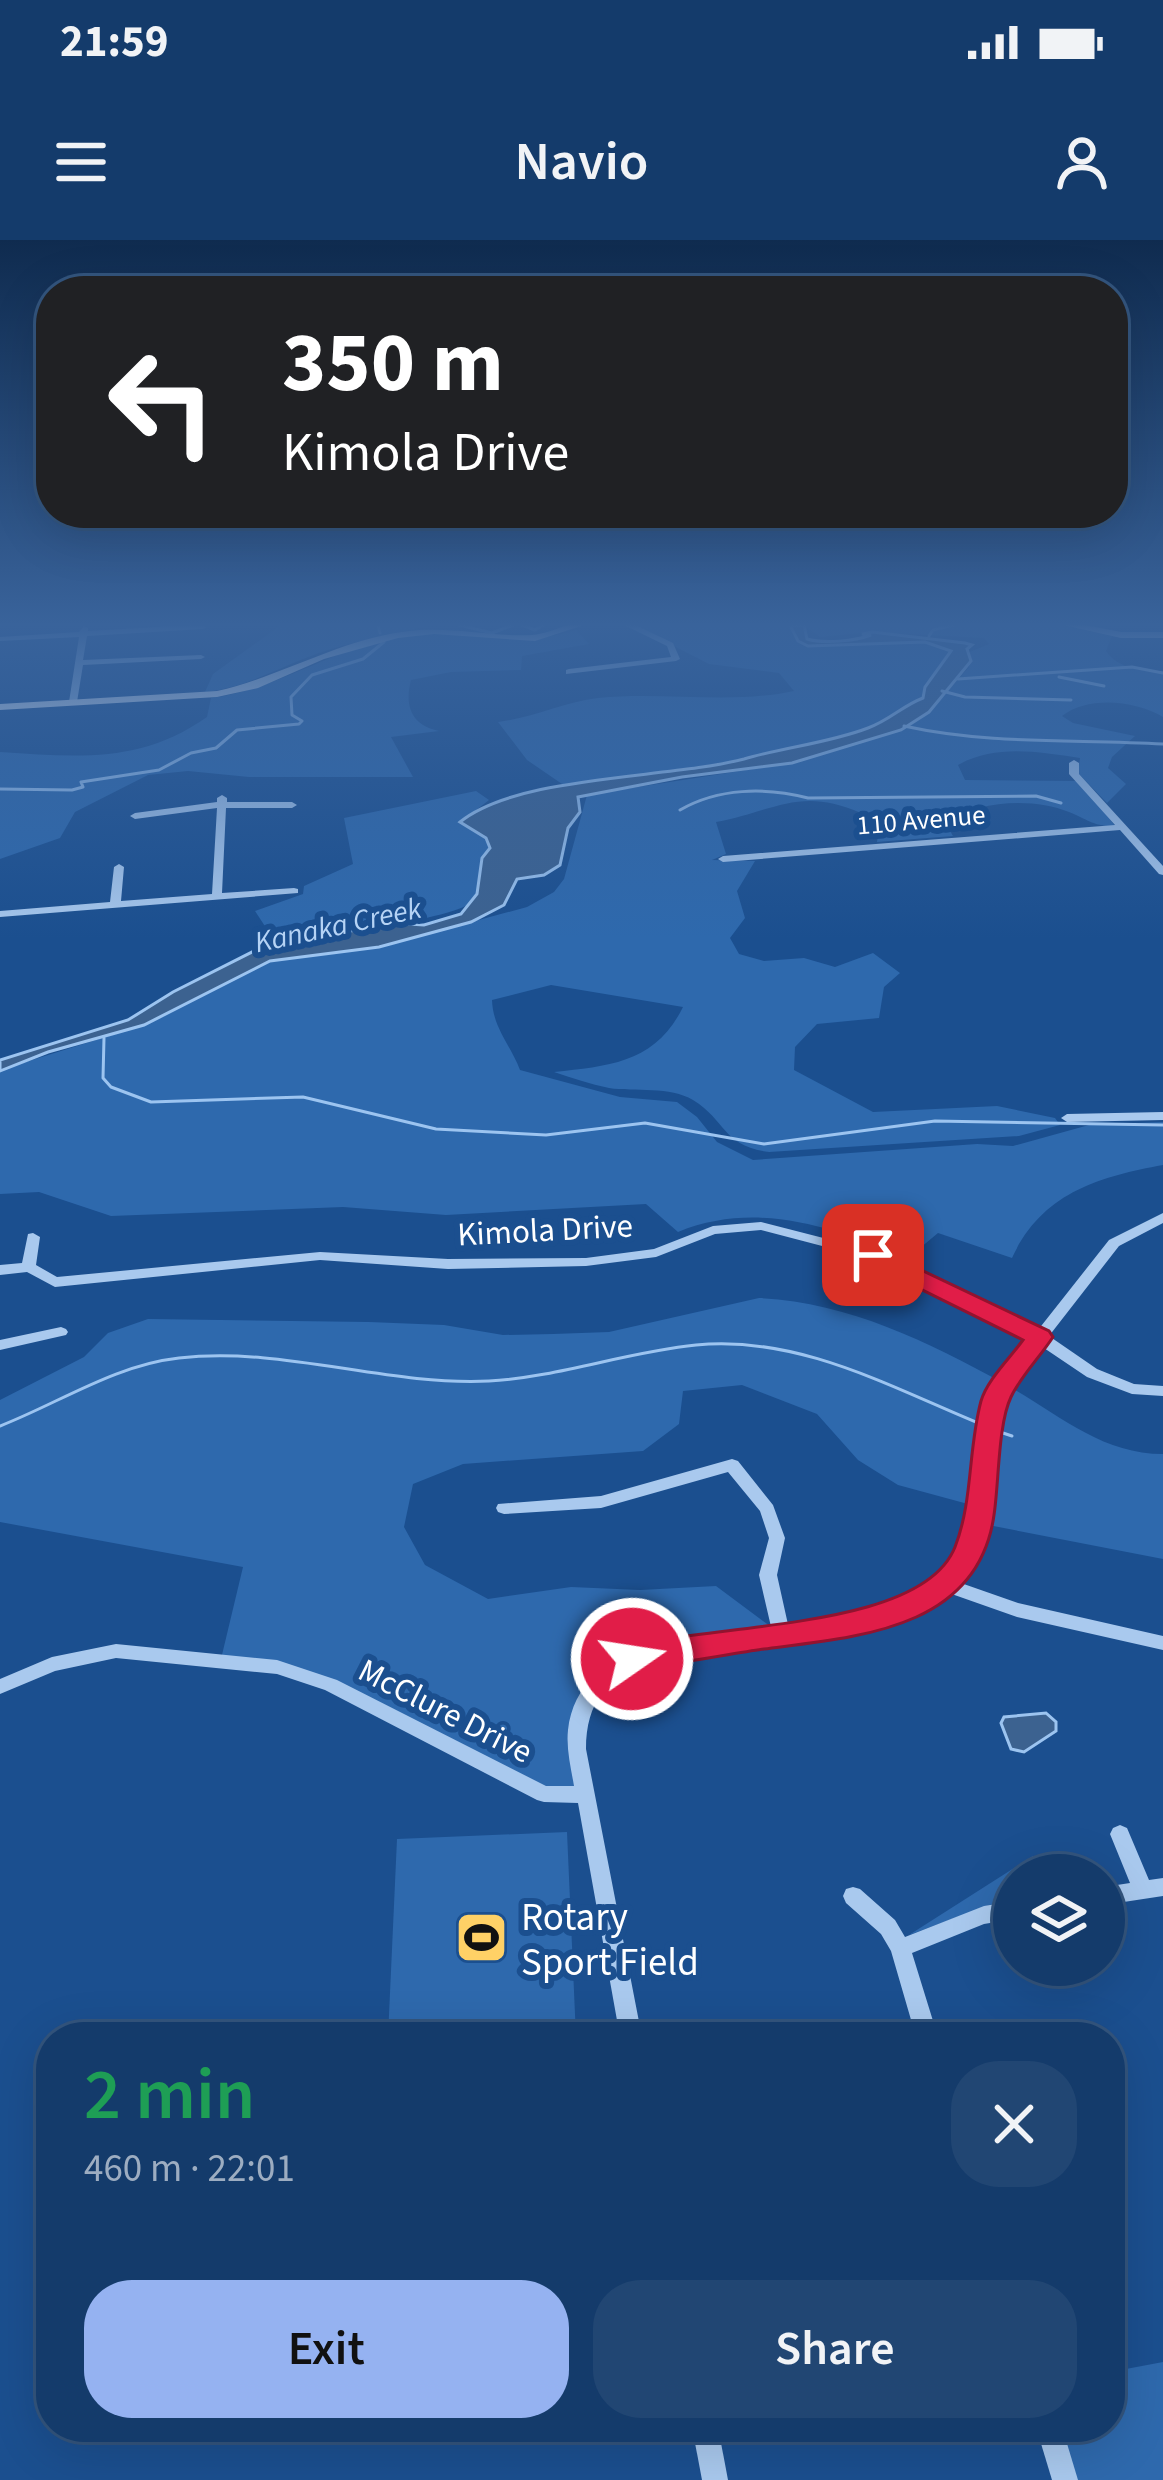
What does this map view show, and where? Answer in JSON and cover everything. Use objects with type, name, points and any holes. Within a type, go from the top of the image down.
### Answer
[{"type":"street","points":[[1074,763],[1074,774],[1163,872]]},
{"type":"street","points":[[217,897],[221,802]]},
{"type":"street","points":[[136,816],[221,802],[292,806]]},
{"type":"street","name":"110 Avenue","points":[[724,859],[1123,827]]},
{"type":"street","points":[[115,905],[119,867]]},
{"type":"street","points":[[0,914],[294,891]]},
{"type":"street","points":[[1067,1118],[1163,1115]]},
{"type":"street","points":[[1163,1217],[1114,1243],[996,1398],[974,1540],[946,1585],[1017,1610],[1163,1643]]},
{"type":"street","name":"Kimola Drive","points":[[0,1270],[29,1267],[55,1282],[320,1256],[448,1264],[586,1262],[656,1253],[713,1230],[761,1226],[855,1248],[1039,1337],[1111,1381],[1163,1391]]},
{"type":"street","points":[[29,1267],[33,1238]]},
{"type":"street","points":[[0,1346],[61,1331]]},
{"type":"street","points":[[504,1508],[601,1502],[732,1465],[767,1508],[777,1538],[768,1575],[782,1635]]},
{"type":"street","name":"McClure Drive","points":[[0,1687],[52,1664],[116,1651],[277,1667],[342,1690],[547,1796],[585,1795],[577,1722],[589,1695],[607,1675],[655,1651],[876,1622],[913,1607],[946,1585]]},
{"type":"street","points":[[585,1795],[629,2022]]},
{"type":"street","points":[[1120,1834],[1153,1888]]},
{"type":"street","points":[[853,1896],[888,1928],[899,1948],[922,2022]]},
{"type":"street","points":[[899,1948],[993,1914]]},
{"type":"street","points":[[708,2442],[716,2480]]},
{"type":"street","points":[[1054,2442],[1065,2480]]},
{"type":"shaded area","points":[[504,730],[862,730],[740,760],[565,786],[527,760]]},
{"type":"shaded area","points":[[901,730],[1104,730],[1135,736],[1112,757],[1108,768],[1126,784],[1107,803],[1078,773],[1080,758],[1002,752],[958,765],[965,780],[1080,781],[1115,826],[1096,824],[1054,807],[1022,803],[959,815],[945,822],[953,836],[877,842],[877,828],[870,818],[821,801],[788,803],[716,822],[726,854],[712,860],[755,861],[737,891],[745,918],[730,938],[739,954],[764,961],[804,958],[835,967],[873,953],[900,973],[884,987],[879,1018],[817,1024],[795,1047],[794,1070],[873,1112],[997,1106],[1055,1118],[1060,1125],[1019,1136],[769,1152],[754,1149],[733,1138],[704,1108],[684,1096],[609,1088],[554,1072],[630,1058],[659,1040],[683,1007],[551,985],[492,1000],[493,1010],[520,1070],[620,1097],[677,1102],[717,1142],[753,1160],[977,1144],[1013,1146],[1089,1125],[1163,1122],[1163,1165],[1116,1175],[1056,1203],[1024,1236],[1012,1258],[938,1233],[908,1258],[823,1228],[765,1218],[737,1218],[678,1232],[646,1204],[446,1215],[343,1207],[111,1216],[39,1192],[0,1194],[0,1070],[144,1025],[270,961],[379,947],[527,907],[554,892],[564,879],[587,795],[792,763]]},
{"type":"shaded area","points":[[902,730],[792,763],[578,797],[580,812],[568,828],[560,865],[544,875],[517,879],[504,905],[471,922],[379,947],[270,961],[144,1025],[0,1071],[0,1060],[128,1020],[260,948],[393,923],[424,925],[461,914],[477,894],[482,858],[490,848],[486,838],[460,822],[486,807],[555,787],[712,766],[853,733]]},
{"type":"shaded area","points":[[439,731],[391,737],[413,777],[249,777],[188,771],[148,775],[75,812],[60,838],[0,859],[0,752],[108,754],[182,732]]},
{"type":"shaded area","points":[[476,791],[489,800],[461,822],[486,837],[490,848],[478,894],[462,907],[380,927],[274,940],[255,911],[303,894],[304,886],[353,864],[344,818]]},
{"type":"shaded area","points":[[759,1298],[824,1307],[886,1326],[974,1367],[1099,1439],[1163,1454],[1163,1559],[978,1523],[979,1507],[898,1485],[858,1460],[817,1414],[742,1385],[683,1391],[679,1424],[643,1451],[463,1464],[413,1484],[404,1527],[425,1565],[488,1599],[571,1587],[716,1586],[782,1635],[637,1656],[581,1708],[585,1795],[551,1796],[342,1690],[221,1659],[243,1567],[0,1522],[0,1400],[84,1357],[108,1333],[148,1319],[369,1322],[444,1325],[503,1335],[553,1334],[609,1332]]},
{"type":"shaded area","points":[[1046,1713],[1056,1722],[1056,1731],[1024,1752],[1011,1749],[1001,1723],[1004,1717]]},
{"type":"shaded area","name":"Rotary Sport Field","points":[[567,1832],[575,2022],[389,2022],[397,1839]]},
{"type":"shaded area","points":[[993,1881],[993,1904],[909,1935]]},
{"type":"shaded area","points":[[1163,2362],[1163,2480],[1065,2480],[1054,2442],[1125,2442],[1125,2369]]},
{"type":"waterway","points":[[0,789],[72,790],[83,787],[81,782],[159,770],[191,753],[216,748],[242,730]]},
{"type":"waterway","points":[[923,730],[1001,739],[1163,744]]},
{"type":"waterway","points":[[680,810],[710,797],[759,791],[808,798],[1036,796],[1061,803]]},
{"type":"waterway","points":[[104,1038],[103,1078],[111,1087],[151,1102],[303,1097],[436,1129],[546,1135],[645,1123],[764,1144],[935,1121],[1163,1125]]},
{"type":"waterway","points":[[0,1426],[132,1368],[179,1358],[257,1357],[411,1378],[489,1381],[670,1348],[734,1344],[771,1348],[843,1367],[983,1425]]},
{"type":"waterway","points":[[997,1431],[1012,1436]]},
{"type":"place","name":"Rotary Sport Field","points":[[482,1938]]},
{"type":"route","points":[[632,1659],[668,1648],[876,1622],[930,1597],[967,1557],[978,1523],[996,1398],[1039,1337],[873,1255]]},
{"type":"water label","name":"Kanaka Creek","points":[[338,925]]}]
